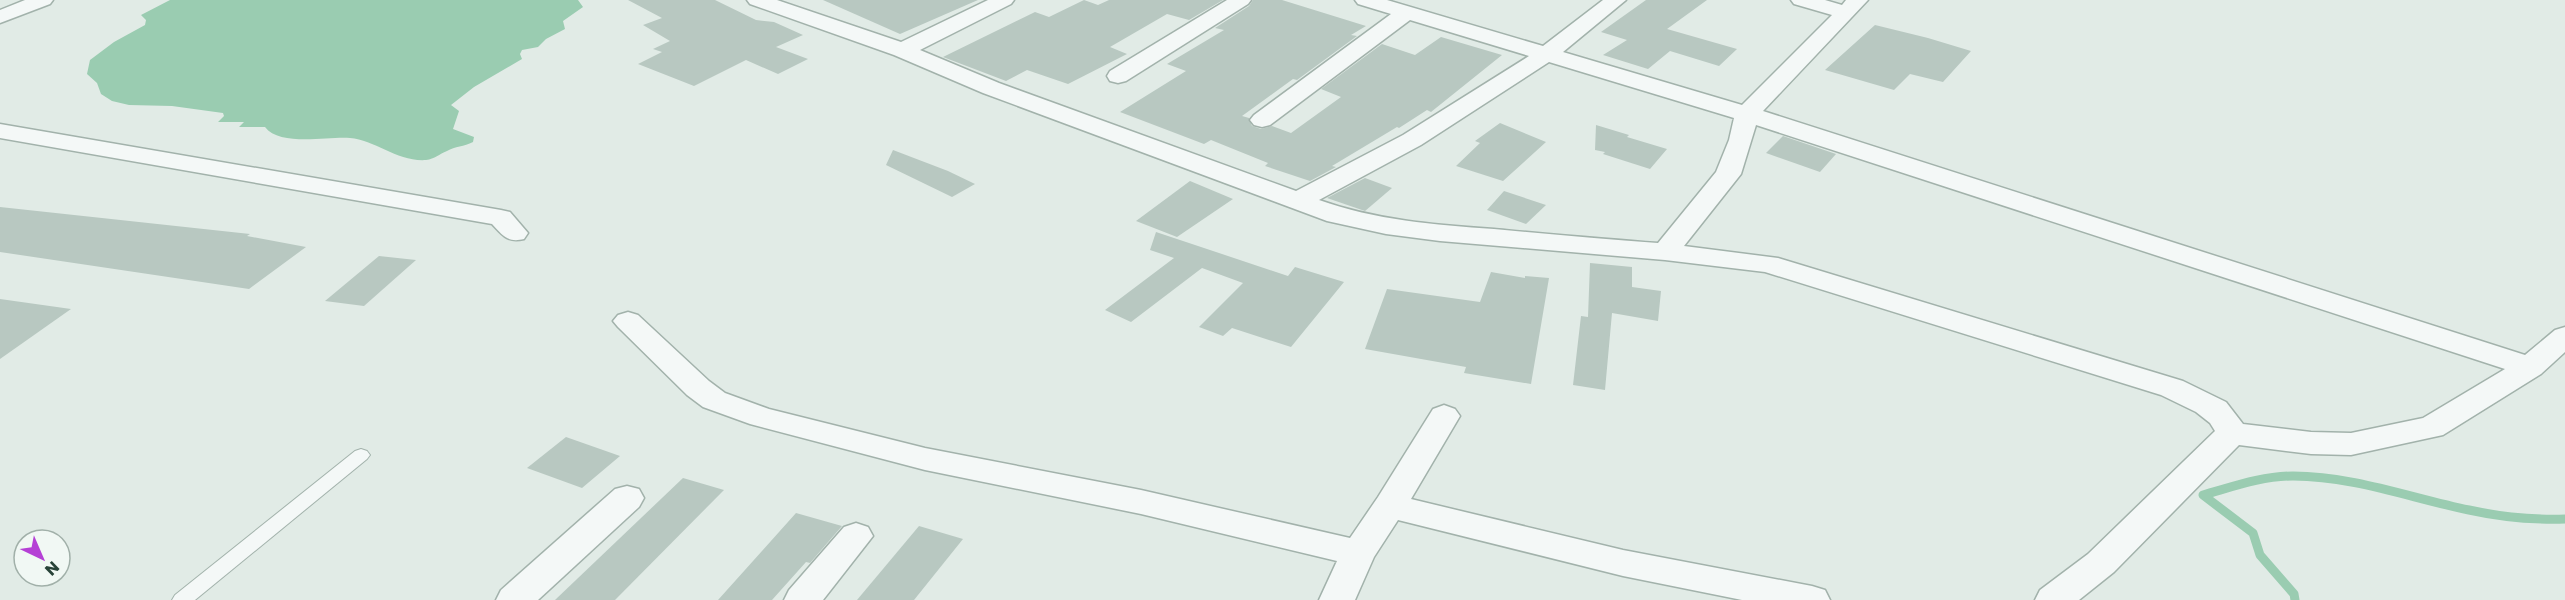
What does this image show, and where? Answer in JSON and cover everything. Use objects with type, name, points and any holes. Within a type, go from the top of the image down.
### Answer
[{"type":"street","points":[[0,17],[43,0]]},
{"type":"street","points":[[757,0],[795,5],[991,88],[1336,215],[1386,226],[1527,242],[1665,252],[1768,264],[2172,388],[2211,406],[2225,417],[2232,433]]},
{"type":"street","points":[[902,50],[1004,0]]},
{"type":"street","points":[[1118,76],[1241,0]]},
{"type":"street","points":[[1365,0],[1747,114],[2530,368]]},
{"type":"street","points":[[1299,200],[1412,140],[1547,54],[1616,0]]},
{"type":"street","points":[[1801,0],[1852,6]]},
{"type":"street","points":[[1665,252],[1728,174],[1741,140],[1747,114],[1852,6]]},
{"type":"street","points":[[1262,120],[1408,12]]},
{"type":"street","points":[[0,131],[501,218],[515,233]]},
{"type":"street","points":[[628,321],[698,388],[714,400],[760,417],[925,459],[1141,502],[1358,553]]},
{"type":"street","points":[[2232,433],[2311,443],[2351,444],[2432,428],[2530,368],[2565,336]]},
{"type":"street","points":[[1337,600],[1358,553],[1390,506],[1444,416]]},
{"type":"street","points":[[2053,600],[2101,562],[2232,433]]},
{"type":"street","points":[[514,600],[627,498]]},
{"type":"street","points":[[1390,506],[1623,563],[1812,600]]},
{"type":"street","points":[[802,600],[856,536]]},
{"type":"lane","points":[[182,600],[361,455]]},
{"type":"shaded area","points":[[170,0],[578,0],[583,7],[563,21],[565,29],[546,39],[538,47],[522,50],[520,54],[522,59],[474,87],[451,105],[459,111],[453,129],[474,137],[473,142],[450,149],[434,158],[416,160],[350,138],[293,139],[272,133],[265,127],[239,127],[244,122],[218,122],[224,116],[223,113],[172,106],[129,105],[112,101],[101,94],[97,83],[87,74],[90,60],[114,42],[145,25],[146,20],[141,15]]},
{"type":"building","points":[[628,0],[715,0],[756,20],[774,22],[803,35],[776,47],[808,59],[778,74],[746,60],[694,86],[638,64],[662,52],[653,49],[670,41],[643,25],[662,18]]},
{"type":"building","points":[[823,0],[978,0],[900,34]]},
{"type":"building","points":[[1084,0],[1098,5],[1109,0],[1223,0],[1189,20],[1167,14],[1110,47],[1127,54],[1068,84],[1027,70],[1006,81],[943,57],[1035,12],[1049,17]]},
{"type":"building","points":[[1253,0],[1282,0],[1366,26],[1351,35],[1357,36],[1297,80],[1293,79],[1242,116],[1249,118],[1252,126],[1261,129],[1272,126],[1291,133],[1341,97],[1321,89],[1382,44],[1415,55],[1441,37],[1502,55],[1431,112],[1427,110],[1399,128],[1397,127],[1332,166],[1336,167],[1310,181],[1265,166],[1268,163],[1211,140],[1204,144],[1120,112],[1186,71],[1167,64],[1224,30],[1215,28],[1249,6]]},
{"type":"building","points":[[1646,0],[1707,0],[1667,29],[1737,49],[1719,66],[1670,51],[1648,69],[1603,55],[1627,40],[1601,32]]},
{"type":"building","points":[[1875,25],[1971,51],[1943,82],[1910,74],[1894,90],[1825,70]]},
{"type":"building","points":[[1500,123],[1546,142],[1503,181],[1456,166],[1480,143],[1475,141]]},
{"type":"building","points":[[1596,125],[1667,149],[1650,169],[1603,154],[1605,152],[1595,150]]},
{"type":"building","points":[[1783,136],[1836,154],[1820,172],[1766,153]]},
{"type":"building","points":[[893,150],[975,184],[952,197],[886,165]]},
{"type":"building","points":[[1365,178],[1392,188],[1365,211],[1327,198]]},
{"type":"building","points":[[1190,181],[1233,199],[1177,237],[1136,221]]},
{"type":"building","points":[[1504,191],[1546,205],[1526,224],[1487,210]]},
{"type":"building","points":[[0,207],[250,234],[247,236],[306,247],[249,289],[0,252]]},
{"type":"building","points":[[1156,232],[1288,276],[1295,267],[1344,282],[1291,347],[1232,328],[1223,336],[1199,327],[1243,283],[1202,268],[1131,322],[1105,310],[1174,258],[1150,250]]},
{"type":"building","points":[[379,256],[416,260],[364,306],[325,301]]},
{"type":"building","points":[[1590,263],[1632,267],[1632,287],[1661,291],[1658,321],[1612,313],[1605,390],[1573,385],[1581,316],[1588,317]]},
{"type":"building","points":[[1491,272],[1525,278],[1525,276],[1549,278],[1531,384],[1464,373],[1466,367],[1365,349],[1387,289],[1480,302]]},
{"type":"building","points":[[0,299],[71,309],[0,359]]},
{"type":"building","points":[[566,437],[620,456],[582,488],[527,468]]},
{"type":"building","points":[[683,478],[724,490],[615,600],[555,600]]},
{"type":"building","points":[[796,513],[842,526],[810,563],[806,562],[772,600],[718,600]]},
{"type":"building","points":[[919,526],[963,539],[914,600],[857,600]]},
{"type":"waterway","points":[[2295,600],[2294,594],[2260,555],[2253,533],[2203,495],[2270,478],[2315,477],[2382,488],[2493,514],[2565,519]]}]
